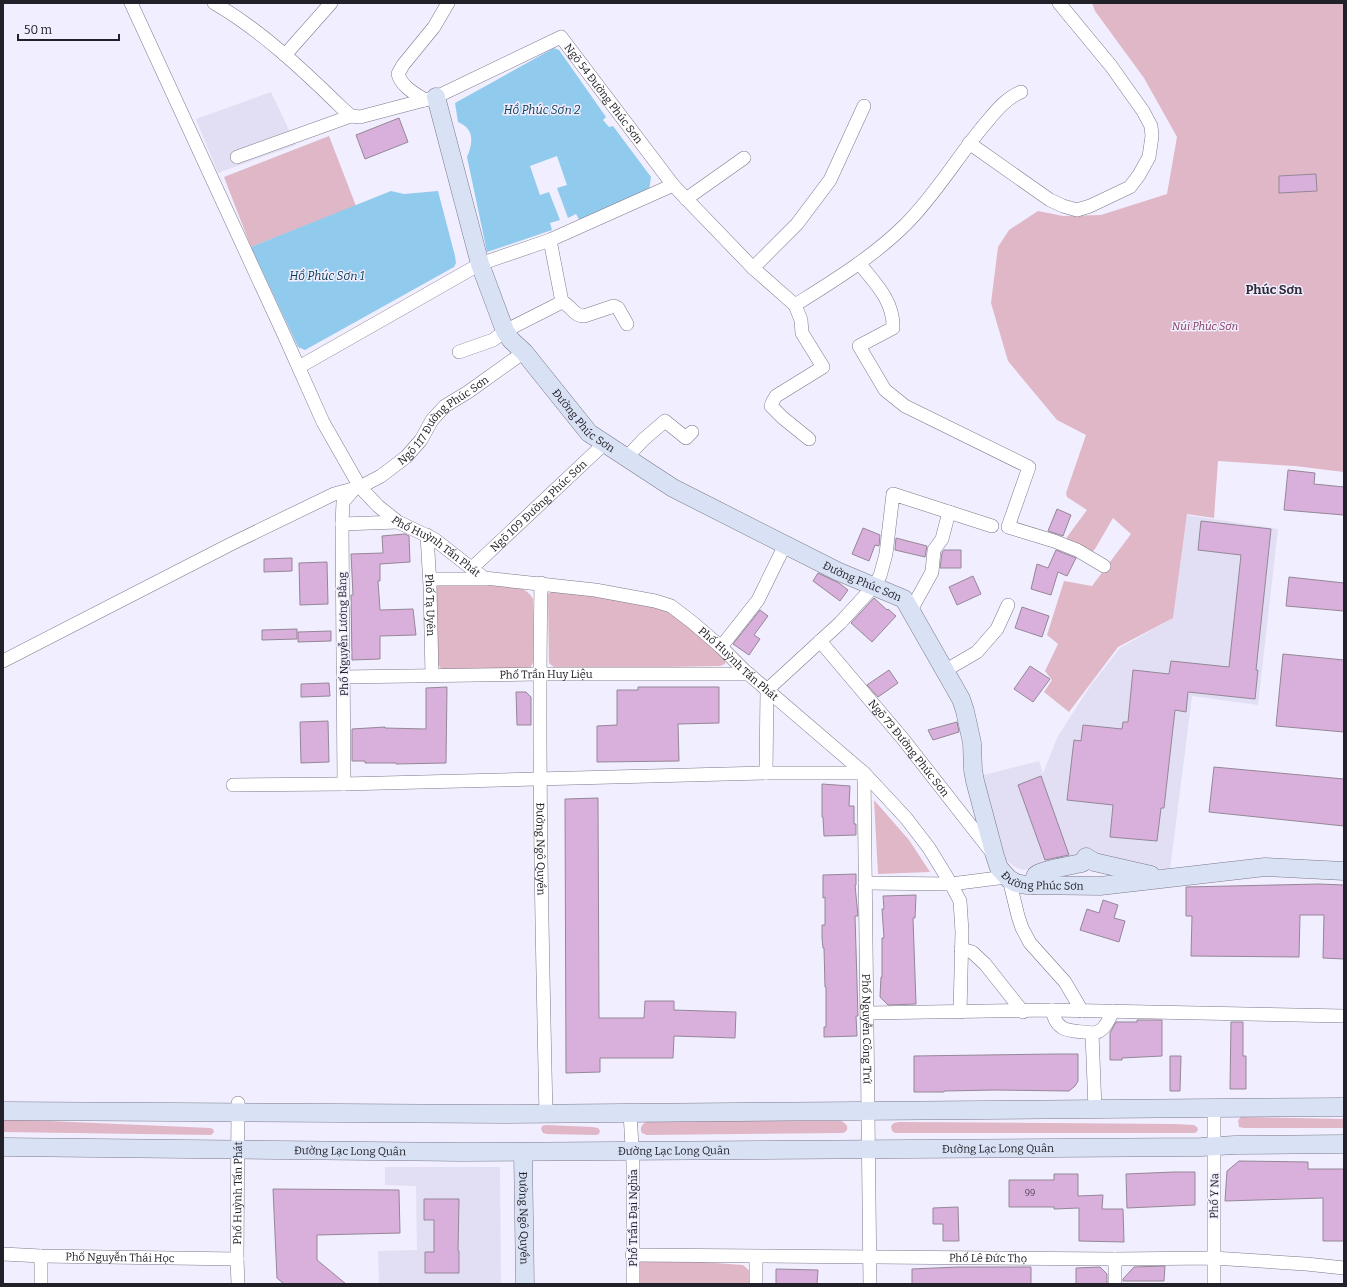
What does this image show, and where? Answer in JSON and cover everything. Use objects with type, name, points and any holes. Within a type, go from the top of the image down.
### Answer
[{"type":"main road","name":"Đường Phúc Sơn","points":[[431,99],[480,264],[505,331],[511,340],[524,352],[589,433],[673,488],[837,571],[904,599],[946,670],[966,711],[972,743],[975,781],[995,856],[999,868],[1007,878],[1016,883],[1034,885],[1100,886],[1265,867],[1344,871]]},
{"type":"main road","points":[[1034,885],[1034,878],[1038,874],[1057,868],[1082,863],[1086,857],[1099,864],[1166,878]]},
{"type":"main road","points":[[3,1111],[237,1107],[546,1114],[630,1112],[1344,1107]]},
{"type":"main road","name":"Đường Lạc Long Quân","points":[[3,1147],[632,1152],[1215,1147],[1344,1144]]},
{"type":"main road","name":"Đường Ngô Quyền","points":[[523,1152],[525,1284]]},
{"type":"street","name":"Phố Huỳnh Tấn Phát","points":[[131,3],[323,422],[358,488],[398,522],[427,535],[481,576],[489,579],[541,583],[596,590],[671,606],[721,647],[767,690],[864,773],[918,833],[951,884],[960,901],[962,932],[960,1012]]},
{"type":"street","points":[[214,3],[256,30],[351,116]]},
{"type":"street","points":[[285,55],[331,3]]},
{"type":"street","points":[[431,99],[408,89],[400,82],[398,74],[403,65],[434,27],[448,3]]},
{"type":"street","points":[[969,143],[1050,200],[1077,210],[1090,206],[1130,187],[1139,175],[1149,157],[1152,136],[1150,126],[1143,111],[1111,66],[1060,3]]},
{"type":"street","name":"Ngõ 54 Đường Phúc Sơn","points":[[431,99],[561,37],[673,185],[753,268],[795,306]]},
{"type":"street","points":[[809,439],[771,406],[776,396],[823,367],[802,333],[801,320],[795,306],[859,263],[905,225],[927,202],[969,143],[999,108],[1013,95],[1021,92]]},
{"type":"street","points":[[236,157],[351,116],[360,117],[431,99]]},
{"type":"street","points":[[753,268],[797,224],[830,180],[864,106]]},
{"type":"street","points":[[686,199],[744,158]]},
{"type":"street","points":[[299,367],[480,264],[550,240],[673,185]]},
{"type":"street","points":[[550,240],[562,302]]},
{"type":"street","points":[[859,263],[887,299],[891,310],[893,328],[859,346],[884,390],[905,406],[1029,467],[1008,527],[1054,541],[1071,548],[1104,566]]},
{"type":"street","points":[[459,352],[493,340],[505,331],[562,302],[568,304],[576,314],[580,316],[614,306],[618,308],[627,324]]},
{"type":"street","name":"Ngõ 117 Đường Phúc Sơn","points":[[3,661],[251,534],[334,494],[358,488],[381,476],[406,457],[421,440],[432,420],[445,406],[468,392],[524,352]]},
{"type":"street","points":[[627,457],[644,439],[665,421],[686,438],[692,432]]},
{"type":"street","name":"Ngõ 109 Đường Phúc Sơn","points":[[472,568],[606,443]]},
{"type":"street","name":"Phố Nguyễn Lương Bằng","points":[[344,784],[342,524],[344,502],[358,488]]},
{"type":"street","points":[[766,773],[767,690],[840,622],[874,586],[880,576],[886,554],[893,494],[992,526]]},
{"type":"street","points":[[911,610],[932,572],[934,550],[942,539],[949,512]]},
{"type":"street","points":[[342,524],[398,522]]},
{"type":"street","name":"Phố Tạ Uyên","points":[[427,535],[430,579],[432,675]]},
{"type":"street","points":[[721,647],[758,600],[785,545]]},
{"type":"street","points":[[430,579],[489,579]]},
{"type":"street","name":"Đường Ngô Quyền","points":[[541,583],[539,674],[546,1114]]},
{"type":"street","points":[[946,670],[977,652],[997,629],[1008,605]]},
{"type":"street","name":"Ngõ 73 Đường Phúc Sơn","points":[[820,641],[903,739],[995,856]]},
{"type":"street","name":"Phố Trần Huy Liệu","points":[[344,677],[539,674],[749,674]]},
{"type":"street","points":[[233,785],[540,780],[766,773],[864,773]]},
{"type":"street","name":"Phố Nguyễn Công Trứ","points":[[864,773],[870,1284]]},
{"type":"street","points":[[865,883],[951,884],[1007,878],[1022,928],[1030,944],[1065,982],[1082,1011]]},
{"type":"street","points":[[961,949],[972,952],[985,964],[1023,1012]]},
{"type":"street","points":[[1052,1010],[1055,1022],[1065,1030],[1092,1033],[1097,1033],[1102,1030],[1113,1011]]},
{"type":"street","points":[[868,1013],[1023,1012],[1052,1010],[1344,1016]]},
{"type":"street","points":[[1092,1033],[1095,1109]]},
{"type":"street","name":"Phố Huỳnh Tấn Phát","points":[[237,1107],[236,1259],[238,1284]]},
{"type":"street","name":"Phố Y Na","points":[[1214,1109],[1214,1284]]},
{"type":"street","name":"Phố Trần Đại Nghĩa","points":[[630,1112],[632,1152],[633,1284]]},
{"type":"street","name":"Phố Nguyễn Thái Học","points":[[3,1254],[236,1259]]},
{"type":"street","name":"Phố Lê Đức Thọ","points":[[632,1255],[1115,1259],[1213,1258],[1344,1268]]},
{"type":"street","points":[[41,1256],[41,1284]]},
{"type":"street","points":[[756,1257],[756,1284]]},
{"type":"street","points":[[1115,1259],[1116,1284]]},
{"type":"shaded area","points":[[271,92],[296,145],[218,173],[196,119]]},
{"type":"shaded area","points":[[1187,515],[1278,529],[1258,705],[1192,696],[1170,870],[1099,860],[1023,870],[1015,867],[1003,858],[980,776],[1039,761],[1043,773],[1058,736],[1091,685],[1120,648],[1173,618]]},
{"type":"shaded area","points":[[385,1167],[500,1167],[501,1284],[379,1284],[378,1251],[417,1250],[416,1186],[385,1185]]},
{"type":"green space","name":"Núi Phúc Sơn","points":[[1092,3],[1344,3],[1344,472],[1295,466],[1218,461],[1214,518],[1187,514],[1173,618],[1118,647],[1069,712],[1044,692],[1052,680],[1045,671],[1058,644],[1047,635],[1064,581],[1092,586],[1131,534],[1113,518],[1092,552],[1067,541],[1067,537],[1087,510],[1067,497],[1066,493],[1086,435],[1057,420],[1008,361],[991,303],[998,247],[1009,230],[1038,211],[1063,216],[1101,215],[1167,194],[1177,137],[1144,78],[1095,11]]},
{"type":"green space","points":[[329,136],[356,206],[251,247],[224,177]]},
{"type":"green space","points":[[476,581],[516,586],[529,593],[533,599],[534,661],[529,670],[442,670],[436,662],[435,586]]},
{"type":"green space","points":[[556,589],[660,608],[671,613],[726,658],[725,664],[720,666],[556,669],[549,663],[548,594]]},
{"type":"green space","points":[[874,800],[909,840],[930,872],[878,874]]},
{"type":"green space","points":[[1241,1117],[1344,1119],[1344,1128],[1244,1128],[1239,1127],[1238,1120]]},
{"type":"green space","points":[[3,1119],[210,1128],[213,1129],[214,1132],[211,1135],[3,1132]]},
{"type":"green space","points":[[647,1121],[841,1121],[846,1124],[847,1129],[843,1133],[647,1135],[642,1133],[641,1128]]},
{"type":"green space","points":[[894,1123],[1174,1124],[1194,1125],[1198,1130],[1195,1133],[895,1133],[892,1131],[891,1126]]},
{"type":"green space","points":[[542,1126],[592,1127],[598,1128],[600,1131],[599,1134],[596,1135],[547,1134],[543,1133],[541,1129]]},
{"type":"green space","points":[[645,1258],[743,1265],[752,1273],[753,1284],[636,1284],[635,1266]]},
{"type":"water","name":"Hồ Phúc Sơn 2","points":[[554,48],[559,50],[606,117],[603,120],[609,127],[613,126],[651,177],[649,191],[580,221],[576,214],[568,218],[557,188],[567,185],[557,156],[530,166],[540,195],[549,192],[560,220],[550,223],[552,230],[487,252],[467,157],[471,147],[470,132],[464,125],[458,122],[455,103]]},
{"type":"water","name":"Hồ Phúc Sơn 1","points":[[391,191],[404,194],[438,191],[455,256],[456,263],[454,267],[305,350],[298,347],[251,247]]},
{"type":"building","points":[[399,118],[408,142],[365,159],[356,135]]},
{"type":"building","points":[[1316,174],[1317,191],[1279,193],[1279,176]]},
{"type":"building","points":[[1288,470],[1315,473],[1314,484],[1344,487],[1344,515],[1284,510]]},
{"type":"building","points":[[1057,509],[1071,515],[1063,536],[1048,531]]},
{"type":"building","points":[[1201,521],[1271,529],[1256,670],[1258,670],[1255,699],[1188,692],[1186,712],[1175,710],[1164,808],[1161,808],[1157,841],[1110,837],[1113,805],[1067,800],[1074,740],[1081,741],[1083,725],[1122,729],[1123,722],[1128,722],[1133,670],[1169,674],[1171,661],[1229,667],[1241,555],[1198,550]]},
{"type":"building","points":[[863,528],[880,535],[879,546],[875,545],[869,561],[852,554]]},
{"type":"building","points":[[405,534],[409,536],[410,562],[380,564],[380,581],[378,581],[380,610],[413,609],[416,635],[380,636],[380,659],[352,660],[351,595],[353,595],[351,554],[383,553],[382,536]]},
{"type":"building","points":[[896,538],[927,546],[925,557],[895,550]]},
{"type":"building","points":[[944,550],[961,550],[961,568],[940,568],[942,553]]},
{"type":"building","points":[[1056,550],[1076,558],[1067,576],[1058,572],[1051,595],[1031,589],[1037,564],[1048,568]]},
{"type":"building","points":[[292,558],[292,571],[264,572],[264,559]]},
{"type":"building","points":[[327,562],[328,604],[300,605],[299,563]]},
{"type":"building","points":[[818,573],[839,583],[848,590],[840,601],[813,581]]},
{"type":"building","points":[[973,576],[981,594],[957,605],[949,587]]},
{"type":"building","points":[[1289,577],[1344,583],[1344,611],[1286,606]]},
{"type":"building","points":[[874,598],[896,616],[872,642],[851,623]]},
{"type":"building","points":[[1022,607],[1049,616],[1042,637],[1015,628]]},
{"type":"building","points":[[760,610],[768,616],[754,635],[760,639],[749,655],[733,644]]},
{"type":"building","points":[[297,629],[297,639],[262,640],[262,630]]},
{"type":"building","points":[[331,631],[331,641],[298,642],[298,632]]},
{"type":"building","points":[[1283,654],[1344,660],[1344,732],[1276,726]]},
{"type":"building","points":[[1030,666],[1050,679],[1033,702],[1014,689]]},
{"type":"building","points":[[889,670],[898,683],[878,697],[867,685]]},
{"type":"building","points":[[329,683],[330,696],[301,697],[301,684]]},
{"type":"building","points":[[447,687],[446,763],[396,764],[352,761],[352,729],[385,727],[426,729],[426,688]]},
{"type":"building","points":[[638,687],[719,687],[719,723],[678,724],[679,761],[597,762],[597,726],[617,725],[617,690],[638,690]]},
{"type":"building","points":[[516,692],[526,692],[531,697],[531,725],[517,725]]},
{"type":"building","points":[[328,721],[329,762],[301,763],[300,722]]},
{"type":"building","points":[[957,722],[959,732],[933,740],[928,730]]},
{"type":"building","points":[[1214,767],[1344,779],[1344,826],[1209,812]]},
{"type":"building","points":[[1041,776],[1069,855],[1045,860],[1018,785]]},
{"type":"building","points":[[822,784],[850,786],[849,806],[854,806],[854,824],[856,824],[856,835],[824,836],[822,817]]},
{"type":"building","points":[[598,798],[599,1018],[644,1018],[645,1001],[674,1001],[674,1010],[736,1012],[735,1038],[674,1036],[673,1058],[600,1058],[600,1072],[566,1073],[565,799]]},
{"type":"building","points":[[856,874],[855,885],[858,916],[855,916],[858,1016],[856,1016],[857,1036],[824,1037],[824,1027],[826,1027],[826,987],[822,938],[822,925],[825,925],[823,875]]},
{"type":"building","points":[[1319,884],[1344,885],[1344,959],[1323,958],[1324,915],[1300,915],[1299,957],[1191,956],[1192,916],[1186,916],[1186,887]]},
{"type":"building","points":[[916,895],[915,918],[913,918],[916,1004],[888,1005],[880,997],[882,977],[882,938],[884,938],[882,909],[884,909],[883,896]]},
{"type":"building","points":[[1103,900],[1118,905],[1114,918],[1125,921],[1119,942],[1080,930],[1087,909],[1099,913]]},
{"type":"building","points":[[1137,1020],[1162,1020],[1162,1056],[1110,1060],[1110,1033],[1116,1022],[1137,1022]]},
{"type":"building","points":[[1231,1022],[1243,1022],[1243,1056],[1246,1056],[1246,1089],[1230,1089]]},
{"type":"building","points":[[1078,1054],[1078,1081],[1069,1091],[995,1090],[914,1092],[914,1056]]},
{"type":"building","points":[[1170,1056],[1181,1056],[1180,1091],[1170,1091]]},
{"type":"building","points":[[1239,1161],[1308,1162],[1308,1169],[1344,1169],[1344,1241],[1323,1241],[1323,1198],[1225,1201],[1227,1171]]},
{"type":"building","points":[[1195,1172],[1195,1205],[1127,1208],[1126,1174]]},
{"type":"building","points":[[1054,1174],[1078,1174],[1078,1196],[1103,1195],[1102,1209],[1123,1209],[1124,1242],[1079,1241],[1079,1208],[1054,1209],[1054,1207],[1009,1207],[1009,1180],[1054,1180]]},
{"type":"building","points":[[273,1189],[399,1190],[400,1233],[317,1235],[317,1260],[346,1284],[284,1284],[277,1278]]},
{"type":"building","points":[[424,1199],[459,1199],[459,1273],[425,1273],[425,1252],[434,1252],[434,1220],[424,1220]]},
{"type":"building","points":[[958,1207],[959,1241],[943,1241],[943,1224],[933,1224],[933,1208]]},
{"type":"building","points":[[1165,1266],[1164,1281],[1123,1281],[1123,1279],[1134,1267]]},
{"type":"building","points":[[959,1267],[1031,1267],[1031,1284],[912,1284],[912,1269]]},
{"type":"building","points":[[1100,1267],[1107,1274],[1107,1284],[1076,1284],[1076,1268]]},
{"type":"building","points":[[776,1269],[818,1270],[817,1284],[776,1284]]},
{"type":"district","name":"Phúc Sơn","points":[[1274,289]]}]
